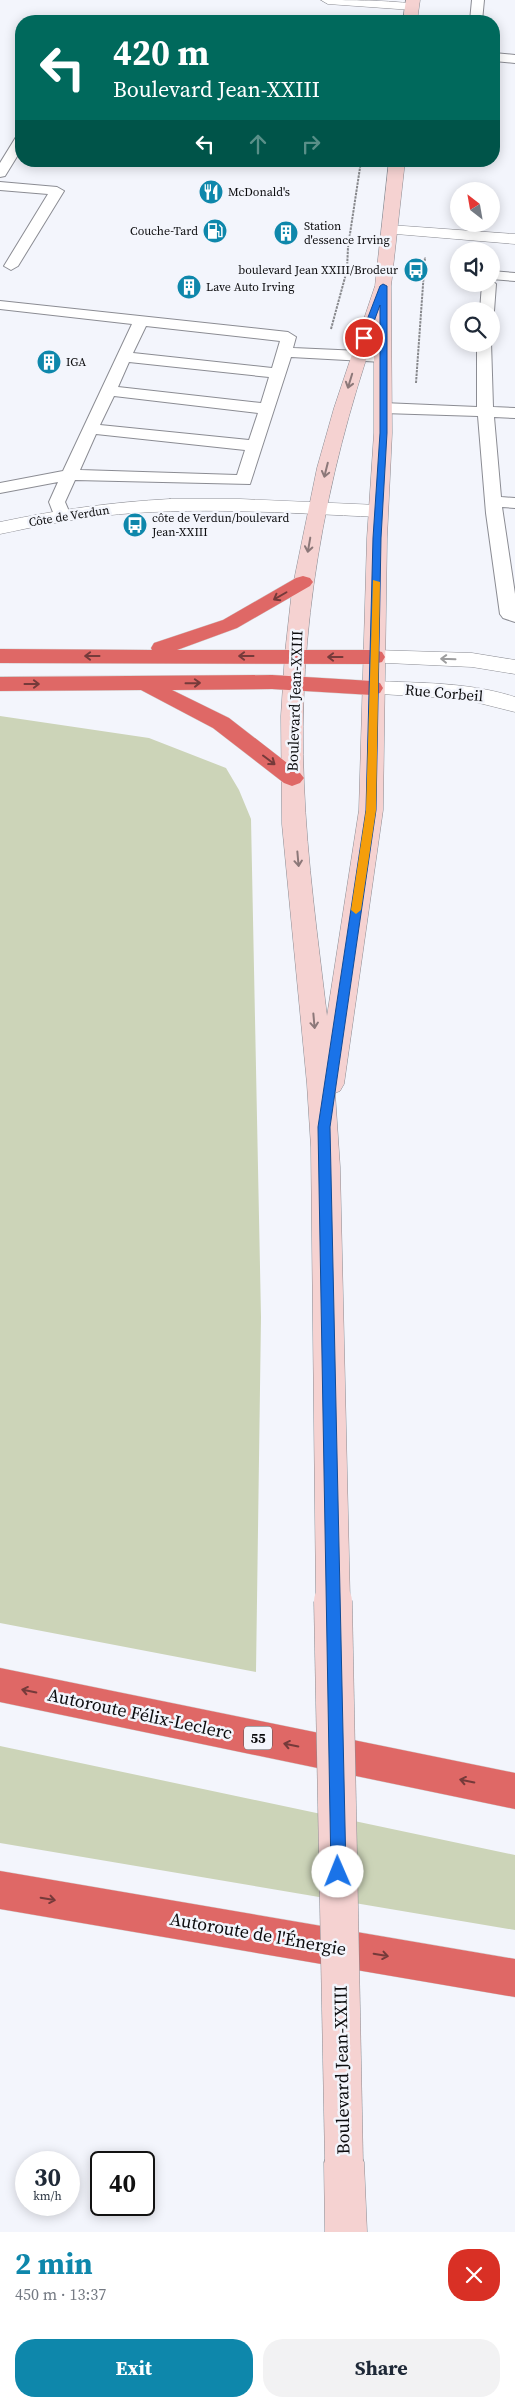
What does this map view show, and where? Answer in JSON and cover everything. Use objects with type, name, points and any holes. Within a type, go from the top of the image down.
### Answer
[{"type":"highway","points":[[141,655],[230,624],[303,582]]},
{"type":"highway","points":[[0,656],[374,657]]},
{"type":"highway","points":[[0,684],[293,684],[372,688]]},
{"type":"highway","points":[[145,684],[221,723],[292,778]]},
{"type":"highway","name":"Autoroute Félix-Leclerc","points":[[0,1685],[515,1791]]},
{"type":"highway","name":"Autoroute de l'Énergie","points":[[0,1890],[515,1978]]},
{"type":"street","points":[[328,0],[412,3]]},
{"type":"street","name":"Boulevard Jean-XXIII","points":[[324,1127],[371,810],[372,688],[383,408],[383,286],[396,167]]},
{"type":"street","points":[[390,230],[515,239]]},
{"type":"street","name":"Boulevard Jean-XXIII","points":[[346,2232],[324,1127],[292,778],[293,684],[303,582],[316,508],[335,431],[358,356],[383,286]]},
{"type":"street","name":"Côte de Verdun","points":[[0,528],[62,516],[120,509],[177,506],[378,510]]},
{"type":"street","points":[[374,657],[472,660],[515,667]]},
{"type":"street","name":"Rue Corbeil","points":[[372,688],[470,694],[494,697],[515,705]]},
{"type":"lane","points":[[477,15],[478,0]]},
{"type":"lane","points":[[500,58],[515,59]]},
{"type":"lane","points":[[0,173],[15,149]]},
{"type":"lane","points":[[0,186],[57,191],[5,268]]},
{"type":"lane","points":[[500,276],[515,277]]},
{"type":"lane","points":[[0,305],[288,337],[285,352],[244,480],[69,475],[0,488]]},
{"type":"lane","points":[[62,516],[57,502],[140,322]]},
{"type":"lane","points":[[285,352],[383,357]]},
{"type":"lane","points":[[486,352],[485,411],[494,501],[509,614],[515,616]]},
{"type":"lane","points":[[124,357],[278,373]]},
{"type":"lane","points":[[108,391],[267,408]]},
{"type":"lane","points":[[383,408],[515,413]]},
{"type":"lane","points":[[91,429],[255,446]]},
{"type":"lane","points":[[494,501],[515,503]]},
{"type":"path","points":[[330,332],[347,270],[348,247],[360,167]]},
{"type":"path","points":[[416,388],[426,251]]},
{"type":"path","points":[[334,318],[340,318]]},
{"type":"green space","points":[[0,716],[149,738],[226,768],[239,790],[251,819],[261,1317],[256,1672],[0,1623]]},
{"type":"green space","points":[[0,1746],[515,1855],[515,1930],[0,1843]]},
{"type":"slow traffic","points":[[356,910],[371,810],[372,688],[376,582]]},
{"type":"place","name":"McDonald's","points":[[211,192]]},
{"type":"place","name":"Couche-Tard","points":[[215,231]]},
{"type":"place","name":"Station d'essence Irving","points":[[286,233]]},
{"type":"place","name":"boulevard Jean XXIII/Brodeur","points":[[416,270]]},
{"type":"place","name":"Lave Auto Irving","points":[[189,287]]},
{"type":"place","name":"IGA","points":[[49,362]]},
{"type":"place","name":"côte de Verdun/boulevard Jean-XXIII","points":[[135,525]]},
{"type":"route","points":[[338,1872],[324,1127],[371,810],[372,688],[377,538],[384,433],[383,286],[364,338]]}]
